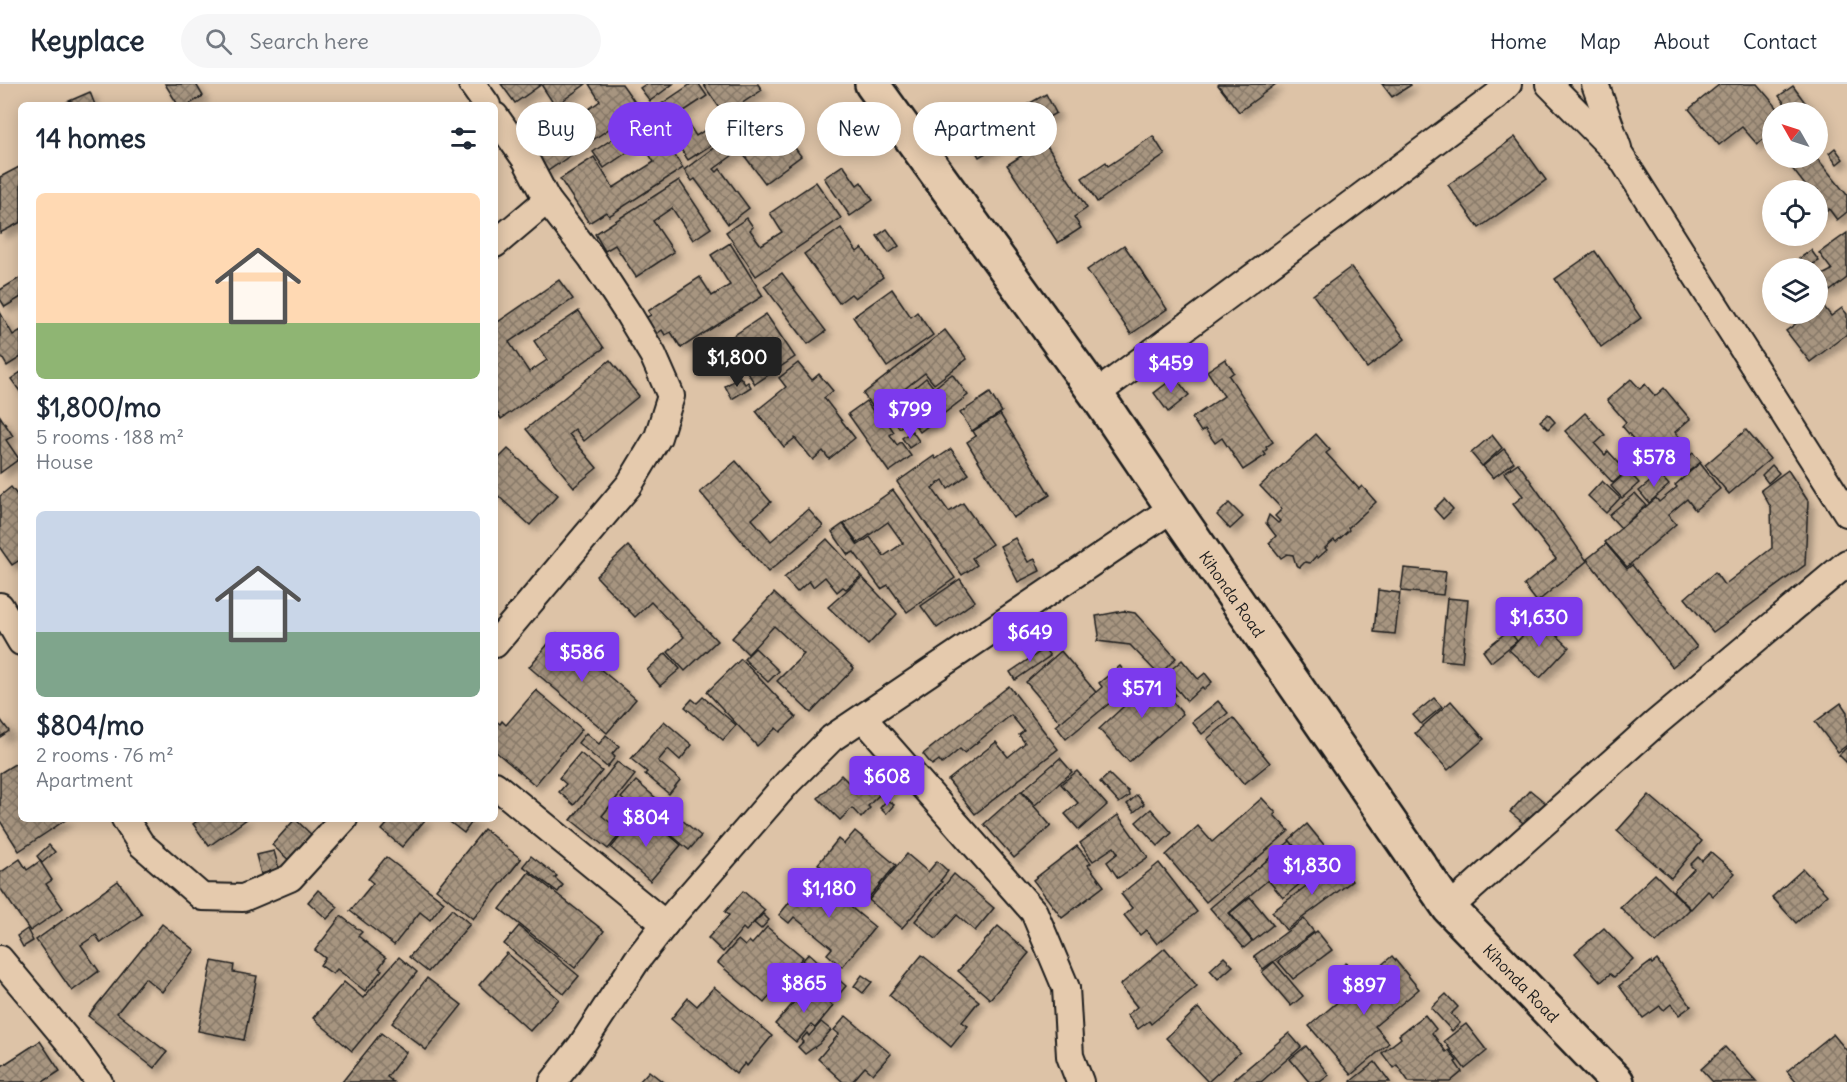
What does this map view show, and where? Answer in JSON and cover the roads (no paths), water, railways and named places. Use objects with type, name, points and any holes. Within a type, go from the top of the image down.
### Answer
[{"type":"street","points":[[472,84],[485,102]]},
{"type":"street","name":"Kihonda Road","points":[[872,84],[1096,394],[1449,908],[1617,1082]]},
{"type":"street","points":[[1096,394],[1488,102],[1508,84]]},
{"type":"street","points":[[1549,84],[1621,157],[1847,513]]},
{"type":"street","points":[[1595,84],[1621,157]]},
{"type":"street","points":[[498,120],[526,160],[547,200],[591,258],[629,315],[653,355],[671,396],[658,437],[629,486],[498,640]]},
{"type":"street","points":[[498,241],[547,200]]},
{"type":"street","points":[[553,1082],[581,1046],[637,960],[665,924],[788,782],[832,738],[1173,508]]},
{"type":"street","points":[[1449,908],[1656,723],[1847,563]]},
{"type":"street","points":[[7,614],[18,636]]},
{"type":"street","points":[[863,718],[1034,912],[1066,988],[1070,1056],[1080,1082]]},
{"type":"street","points":[[498,787],[665,924]]},
{"type":"street","points":[[127,822],[141,844],[202,897],[243,898],[290,878],[341,822]]},
{"type":"street","points":[[0,959],[74,1047],[99,1082]]}]
